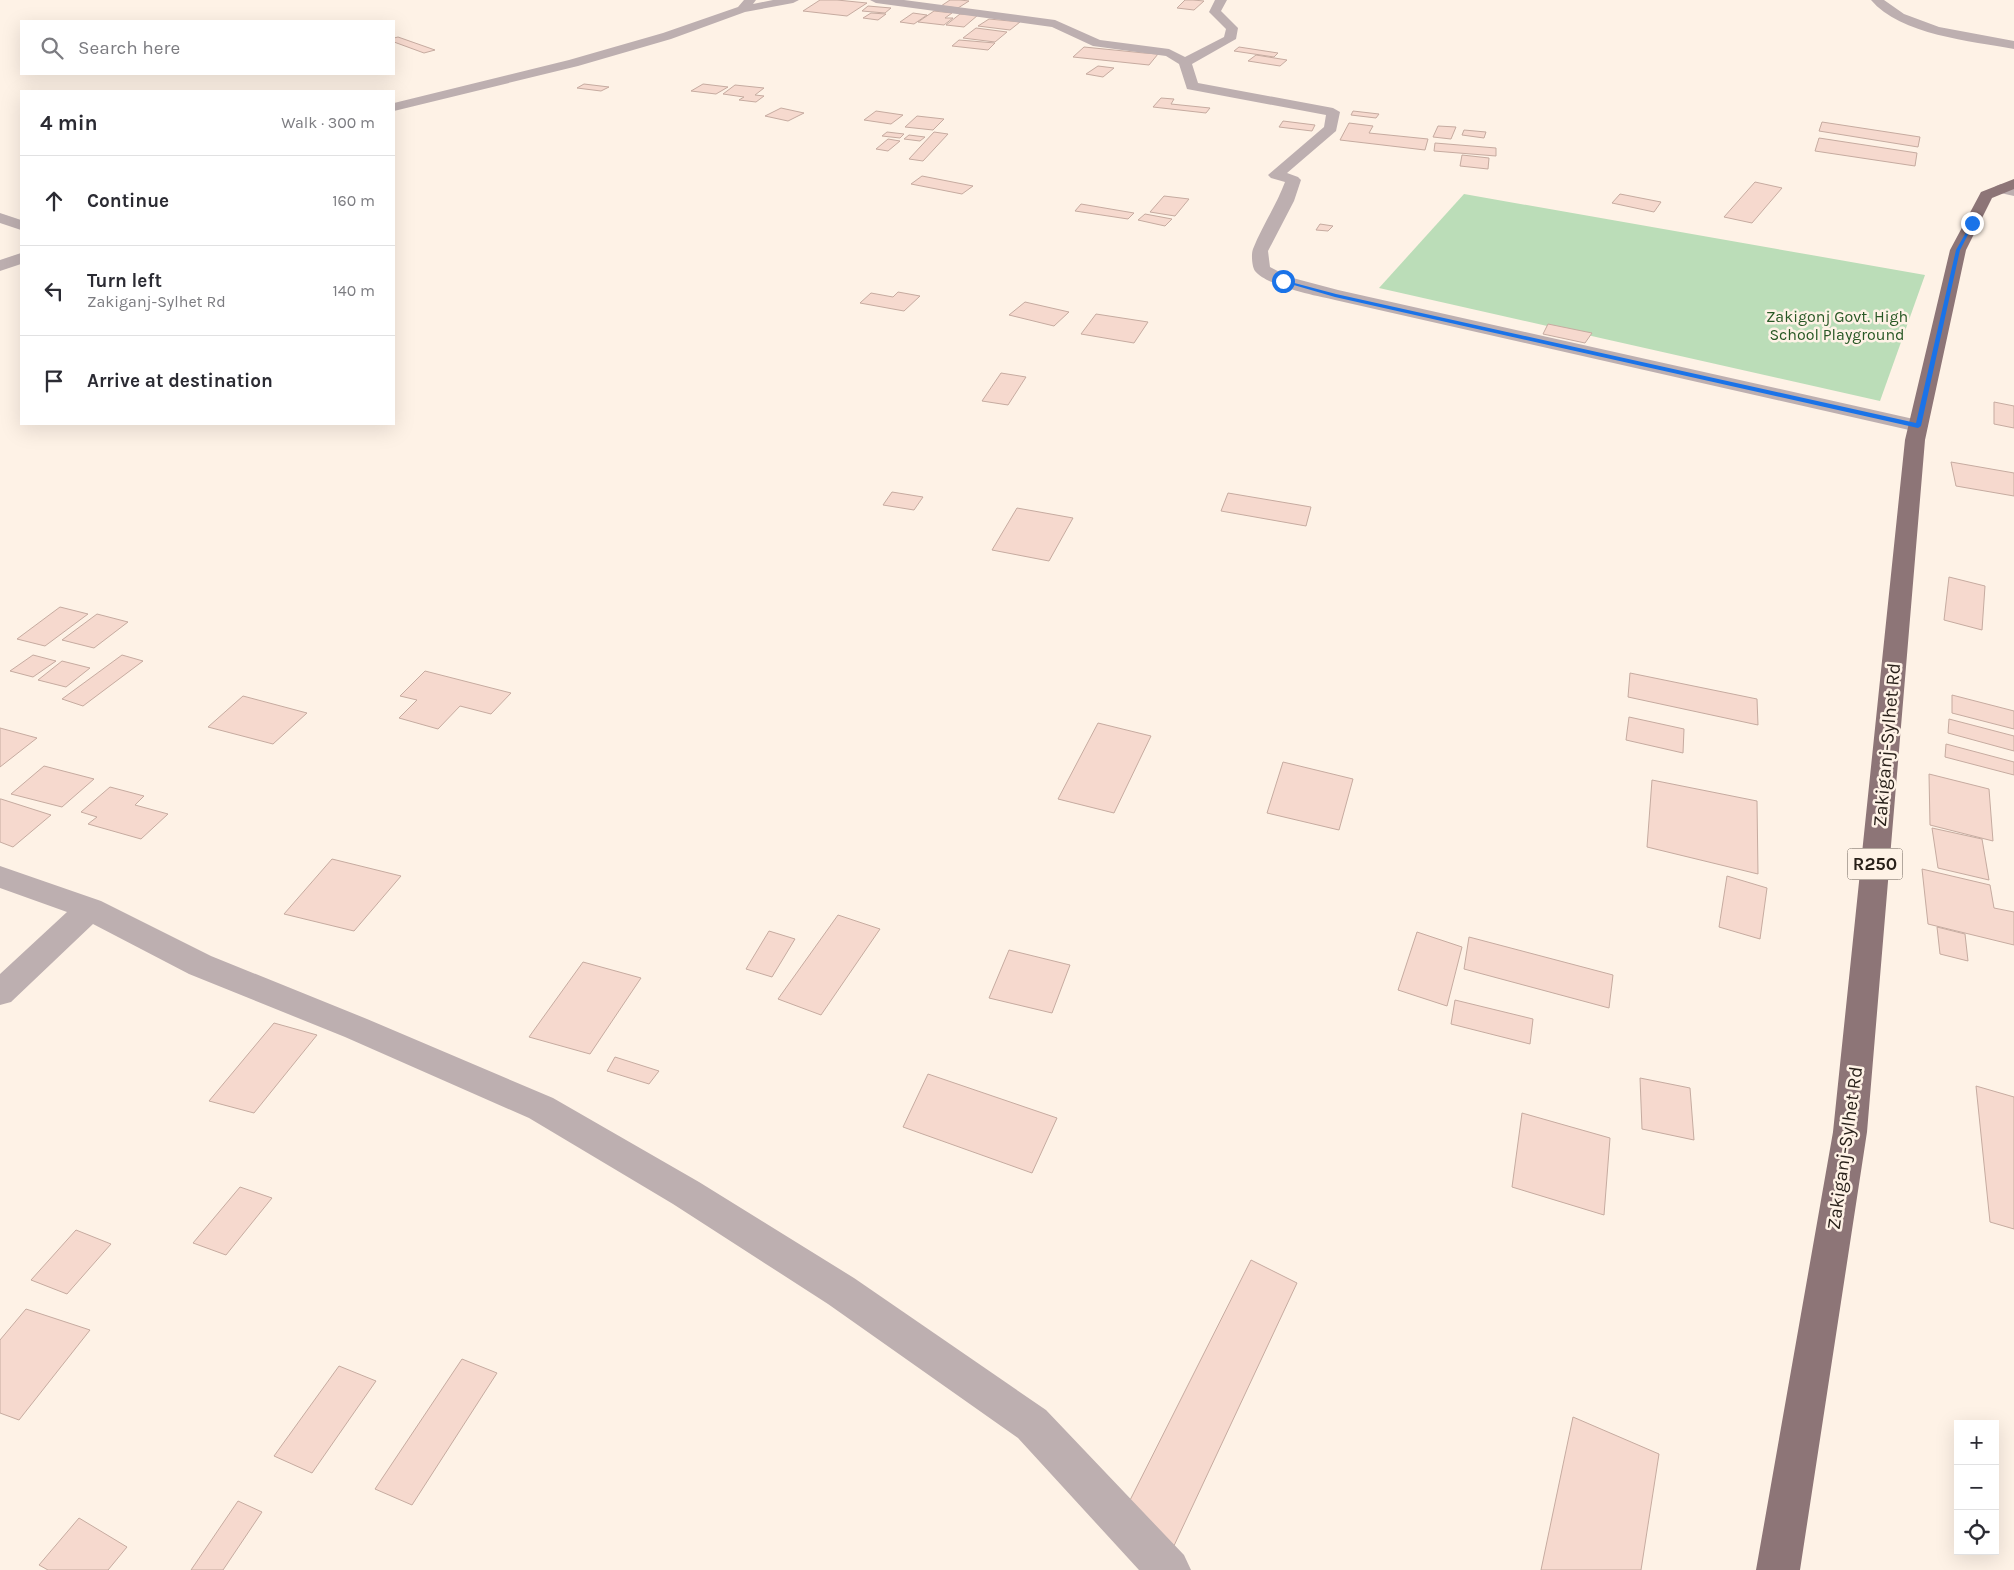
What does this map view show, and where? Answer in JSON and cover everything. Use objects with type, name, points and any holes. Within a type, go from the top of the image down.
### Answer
[{"type":"main road","name":"Zakiganj-Sylhet Rd","points":[[1778,1570],[1850,1132],[1915,440],[1958,250],[1986,195],[2010,188]]},
{"type":"street","points":[[395,107],[574,63],[667,36],[746,4],[793,0]]},
{"type":"street","points":[[876,0],[1013,16],[1056,24],[1097,43],[1169,53],[1185,62],[1192,86],[1333,112],[1331,128],[1276,175],[1293,180],[1286,201],[1260,251],[1262,269],[1283,281],[1335,295],[1918,426]]},
{"type":"street","points":[[1185,62],[1230,39],[1232,28],[1215,12],[1221,0]]},
{"type":"street","points":[[1877,0],[1900,17],[1936,30],[2014,45]]},
{"type":"street","points":[[0,218],[20,225]]},
{"type":"street","points":[[0,266],[20,258]]},
{"type":"street","points":[[0,877],[90,910],[200,965],[356,1028],[541,1108],[686,1193],[840,1291],[1032,1424],[1169,1570]]},
{"type":"street","points":[[0,993],[90,910]]},
{"type":"green space","name":"Zakigonj Govt. High School Playground","points":[[1464,194],[1925,275],[1880,401],[1379,288]]},
{"type":"building","points":[[820,0],[867,3],[847,16],[803,11]]},
{"type":"building","points":[[950,0],[969,1],[958,8],[941,6]]},
{"type":"building","points":[[1185,0],[1204,1],[1194,10],[1177,8]]},
{"type":"building","points":[[868,6],[891,8],[885,13],[862,11]]},
{"type":"building","points":[[934,11],[952,13],[945,18],[953,18],[944,25],[918,22]]},
{"type":"building","points":[[871,13],[886,14],[878,20],[863,18]]},
{"type":"building","points":[[913,13],[927,15],[914,24],[900,22]]},
{"type":"building","points":[[960,14],[978,15],[964,27],[946,25]]},
{"type":"building","points":[[989,19],[1020,22],[1010,30],[978,26]]},
{"type":"building","points":[[976,28],[1007,32],[995,42],[963,38]]},
{"type":"building","points":[[398,37],[435,50],[424,53],[395,42],[395,38]]},
{"type":"building","points":[[959,40],[995,43],[988,50],[952,46]]},
{"type":"building","points":[[1084,47],[1158,54],[1149,65],[1073,57]]},
{"type":"building","points":[[1239,47],[1278,53],[1274,57],[1234,51]]},
{"type":"building","points":[[1256,55],[1287,60],[1280,66],[1248,61]]},
{"type":"building","points":[[1098,66],[1114,68],[1103,77],[1086,74]]},
{"type":"building","points":[[584,84],[609,87],[601,91],[577,88]]},
{"type":"building","points":[[703,84],[728,87],[716,94],[691,91]]},
{"type":"building","points":[[735,85],[764,88],[755,95],[764,96],[756,102],[739,100],[744,97],[723,94]]},
{"type":"building","points":[[1161,98],[1174,99],[1171,104],[1210,108],[1206,113],[1153,107]]},
{"type":"building","points":[[781,108],[804,113],[788,121],[765,116]]},
{"type":"building","points":[[876,111],[903,115],[891,124],[864,120]]},
{"type":"building","points":[[1353,111],[1379,114],[1376,118],[1351,115]]},
{"type":"building","points":[[917,116],[944,119],[933,130],[905,127]]},
{"type":"building","points":[[1283,121],[1315,125],[1312,131],[1279,127]]},
{"type":"building","points":[[1822,122],[1920,137],[1918,147],[1819,131]]},
{"type":"building","points":[[1349,123],[1373,126],[1369,133],[1428,139],[1425,150],[1340,140]]},
{"type":"building","points":[[1438,126],[1456,127],[1451,139],[1433,137]]},
{"type":"building","points":[[1464,130],[1486,132],[1484,138],[1462,135]]},
{"type":"building","points":[[887,132],[904,134],[900,138],[882,136]]},
{"type":"building","points":[[934,132],[948,134],[923,161],[909,159]]},
{"type":"building","points":[[909,135],[925,137],[920,141],[904,139]]},
{"type":"building","points":[[1819,138],[1917,153],[1915,166],[1815,151]]},
{"type":"building","points":[[888,139],[900,141],[888,151],[876,149]]},
{"type":"building","points":[[1435,143],[1496,148],[1496,156],[1434,151]]},
{"type":"building","points":[[1462,155],[1489,158],[1488,169],[1460,166]]},
{"type":"building","points":[[922,176],[973,186],[962,194],[911,184]]},
{"type":"building","points":[[1755,182],[1782,188],[1752,223],[1724,217]]},
{"type":"building","points":[[1620,194],[1661,202],[1654,212],[1612,203]]},
{"type":"building","points":[[1164,196],[1189,199],[1175,216],[1150,212]]},
{"type":"building","points":[[1081,204],[1134,213],[1128,219],[1075,211]]},
{"type":"building","points":[[1145,214],[1172,219],[1165,226],[1138,220]]},
{"type":"building","points":[[1320,224],[1333,226],[1328,231],[1316,230]]},
{"type":"building","points":[[898,292],[920,296],[904,311],[860,303],[871,293],[893,297]]},
{"type":"building","points":[[1025,302],[1069,312],[1054,326],[1009,315]]},
{"type":"building","points":[[1096,314],[1148,322],[1134,343],[1081,334]]},
{"type":"building","points":[[1548,324],[1592,333],[1585,343],[1543,334]]},
{"type":"building","points":[[1001,373],[1026,377],[1008,405],[982,401]]},
{"type":"building","points":[[1994,402],[2014,406],[2014,428],[1994,424]]},
{"type":"building","points":[[1951,462],[2014,473],[2014,496],[1956,486]]},
{"type":"building","points":[[892,492],[923,497],[914,510],[883,505]]},
{"type":"building","points":[[1228,493],[1311,507],[1306,526],[1221,511]]},
{"type":"building","points":[[1017,508],[1073,518],[1049,561],[992,550]]},
{"type":"building","points":[[1949,577],[1985,586],[1982,630],[1944,620]]},
{"type":"building","points":[[60,607],[88,614],[45,646],[17,639]]},
{"type":"building","points":[[97,614],[128,622],[94,648],[62,640]]},
{"type":"building","points":[[33,655],[56,661],[33,677],[10,671]]},
{"type":"building","points":[[122,655],[143,661],[83,706],[62,699]]},
{"type":"building","points":[[62,661],[90,668],[66,687],[38,680]]},
{"type":"building","points":[[425,671],[511,693],[491,714],[460,706],[438,729],[399,718],[417,700],[400,696]]},
{"type":"building","points":[[1630,673],[1757,699],[1758,725],[1628,697]]},
{"type":"building","points":[[1952,695],[2014,711],[2014,729],[1952,713]]},
{"type":"building","points":[[243,696],[307,713],[273,744],[208,727]]},
{"type":"building","points":[[1629,717],[1684,729],[1683,753],[1626,740]]},
{"type":"building","points":[[1949,719],[2014,736],[2014,751],[1948,733]]},
{"type":"building","points":[[1098,723],[1151,736],[1114,813],[1058,799]]},
{"type":"building","points":[[0,728],[37,738],[0,767]]},
{"type":"building","points":[[1946,744],[2014,762],[2014,775],[1945,757]]},
{"type":"building","points":[[1283,762],[1353,779],[1339,830],[1267,813]]},
{"type":"building","points":[[44,766],[94,779],[62,807],[11,794]]},
{"type":"building","points":[[1929,774],[1989,789],[1993,841],[1930,825]]},
{"type":"building","points":[[1652,780],[1757,801],[1758,874],[1647,847]]},
{"type":"building","points":[[110,787],[144,796],[135,805],[168,814],[141,839],[88,824],[97,817],[81,812]]},
{"type":"building","points":[[0,799],[51,815],[13,847],[0,842]]},
{"type":"building","points":[[1932,828],[1982,839],[1989,880],[1938,868]]},
{"type":"building","points":[[332,859],[401,876],[354,931],[284,914]]},
{"type":"building","points":[[1922,869],[1990,885],[1994,908],[2014,912],[2014,945],[1928,924]]},
{"type":"building","points":[[1727,876],[1767,888],[1760,939],[1719,927]]},
{"type":"building","points":[[838,915],[880,929],[821,1015],[778,999]]},
{"type":"building","points":[[1937,927],[1965,934],[1968,961],[1940,954]]},
{"type":"building","points":[[769,931],[795,939],[772,977],[746,969]]},
{"type":"building","points":[[1417,932],[1462,947],[1447,1006],[1398,990]]},
{"type":"building","points":[[1469,937],[1613,975],[1609,1008],[1464,969]]},
{"type":"building","points":[[1009,950],[1070,965],[1052,1013],[989,998]]},
{"type":"building","points":[[583,962],[641,978],[590,1054],[529,1037]]},
{"type":"building","points":[[1455,1000],[1533,1019],[1530,1044],[1451,1024]]},
{"type":"building","points":[[274,1023],[317,1035],[254,1113],[209,1101]]},
{"type":"building","points":[[615,1057],[659,1071],[649,1084],[607,1071]]},
{"type":"building","points":[[928,1074],[1057,1118],[1032,1173],[903,1127]]},
{"type":"building","points":[[1640,1078],[1690,1088],[1694,1140],[1642,1129]]},
{"type":"building","points":[[1976,1086],[2014,1097],[2014,1229],[1990,1222]]},
{"type":"building","points":[[1522,1113],[1610,1138],[1604,1215],[1512,1187]]},
{"type":"building","points":[[240,1187],[272,1198],[226,1255],[193,1243]]},
{"type":"building","points":[[76,1230],[111,1244],[67,1294],[31,1280]]},
{"type":"building","points":[[1251,1260],[1297,1283],[1172,1550],[1120,1520]]},
{"type":"building","points":[[26,1309],[90,1330],[19,1420],[0,1413],[0,1340]]},
{"type":"building","points":[[462,1359],[497,1373],[412,1505],[375,1489]]},
{"type":"building","points":[[339,1366],[376,1381],[312,1473],[274,1456]]},
{"type":"building","points":[[1573,1417],[1659,1454],[1641,1570],[1541,1570]]},
{"type":"building","points":[[238,1501],[262,1512],[223,1570],[191,1570]]},
{"type":"building","points":[[79,1518],[127,1547],[108,1570],[48,1570],[39,1565]]},
{"type":"route","points":[[1283,281],[1335,295],[1578,348],[1918,426],[1958,250],[1972,223]]}]
